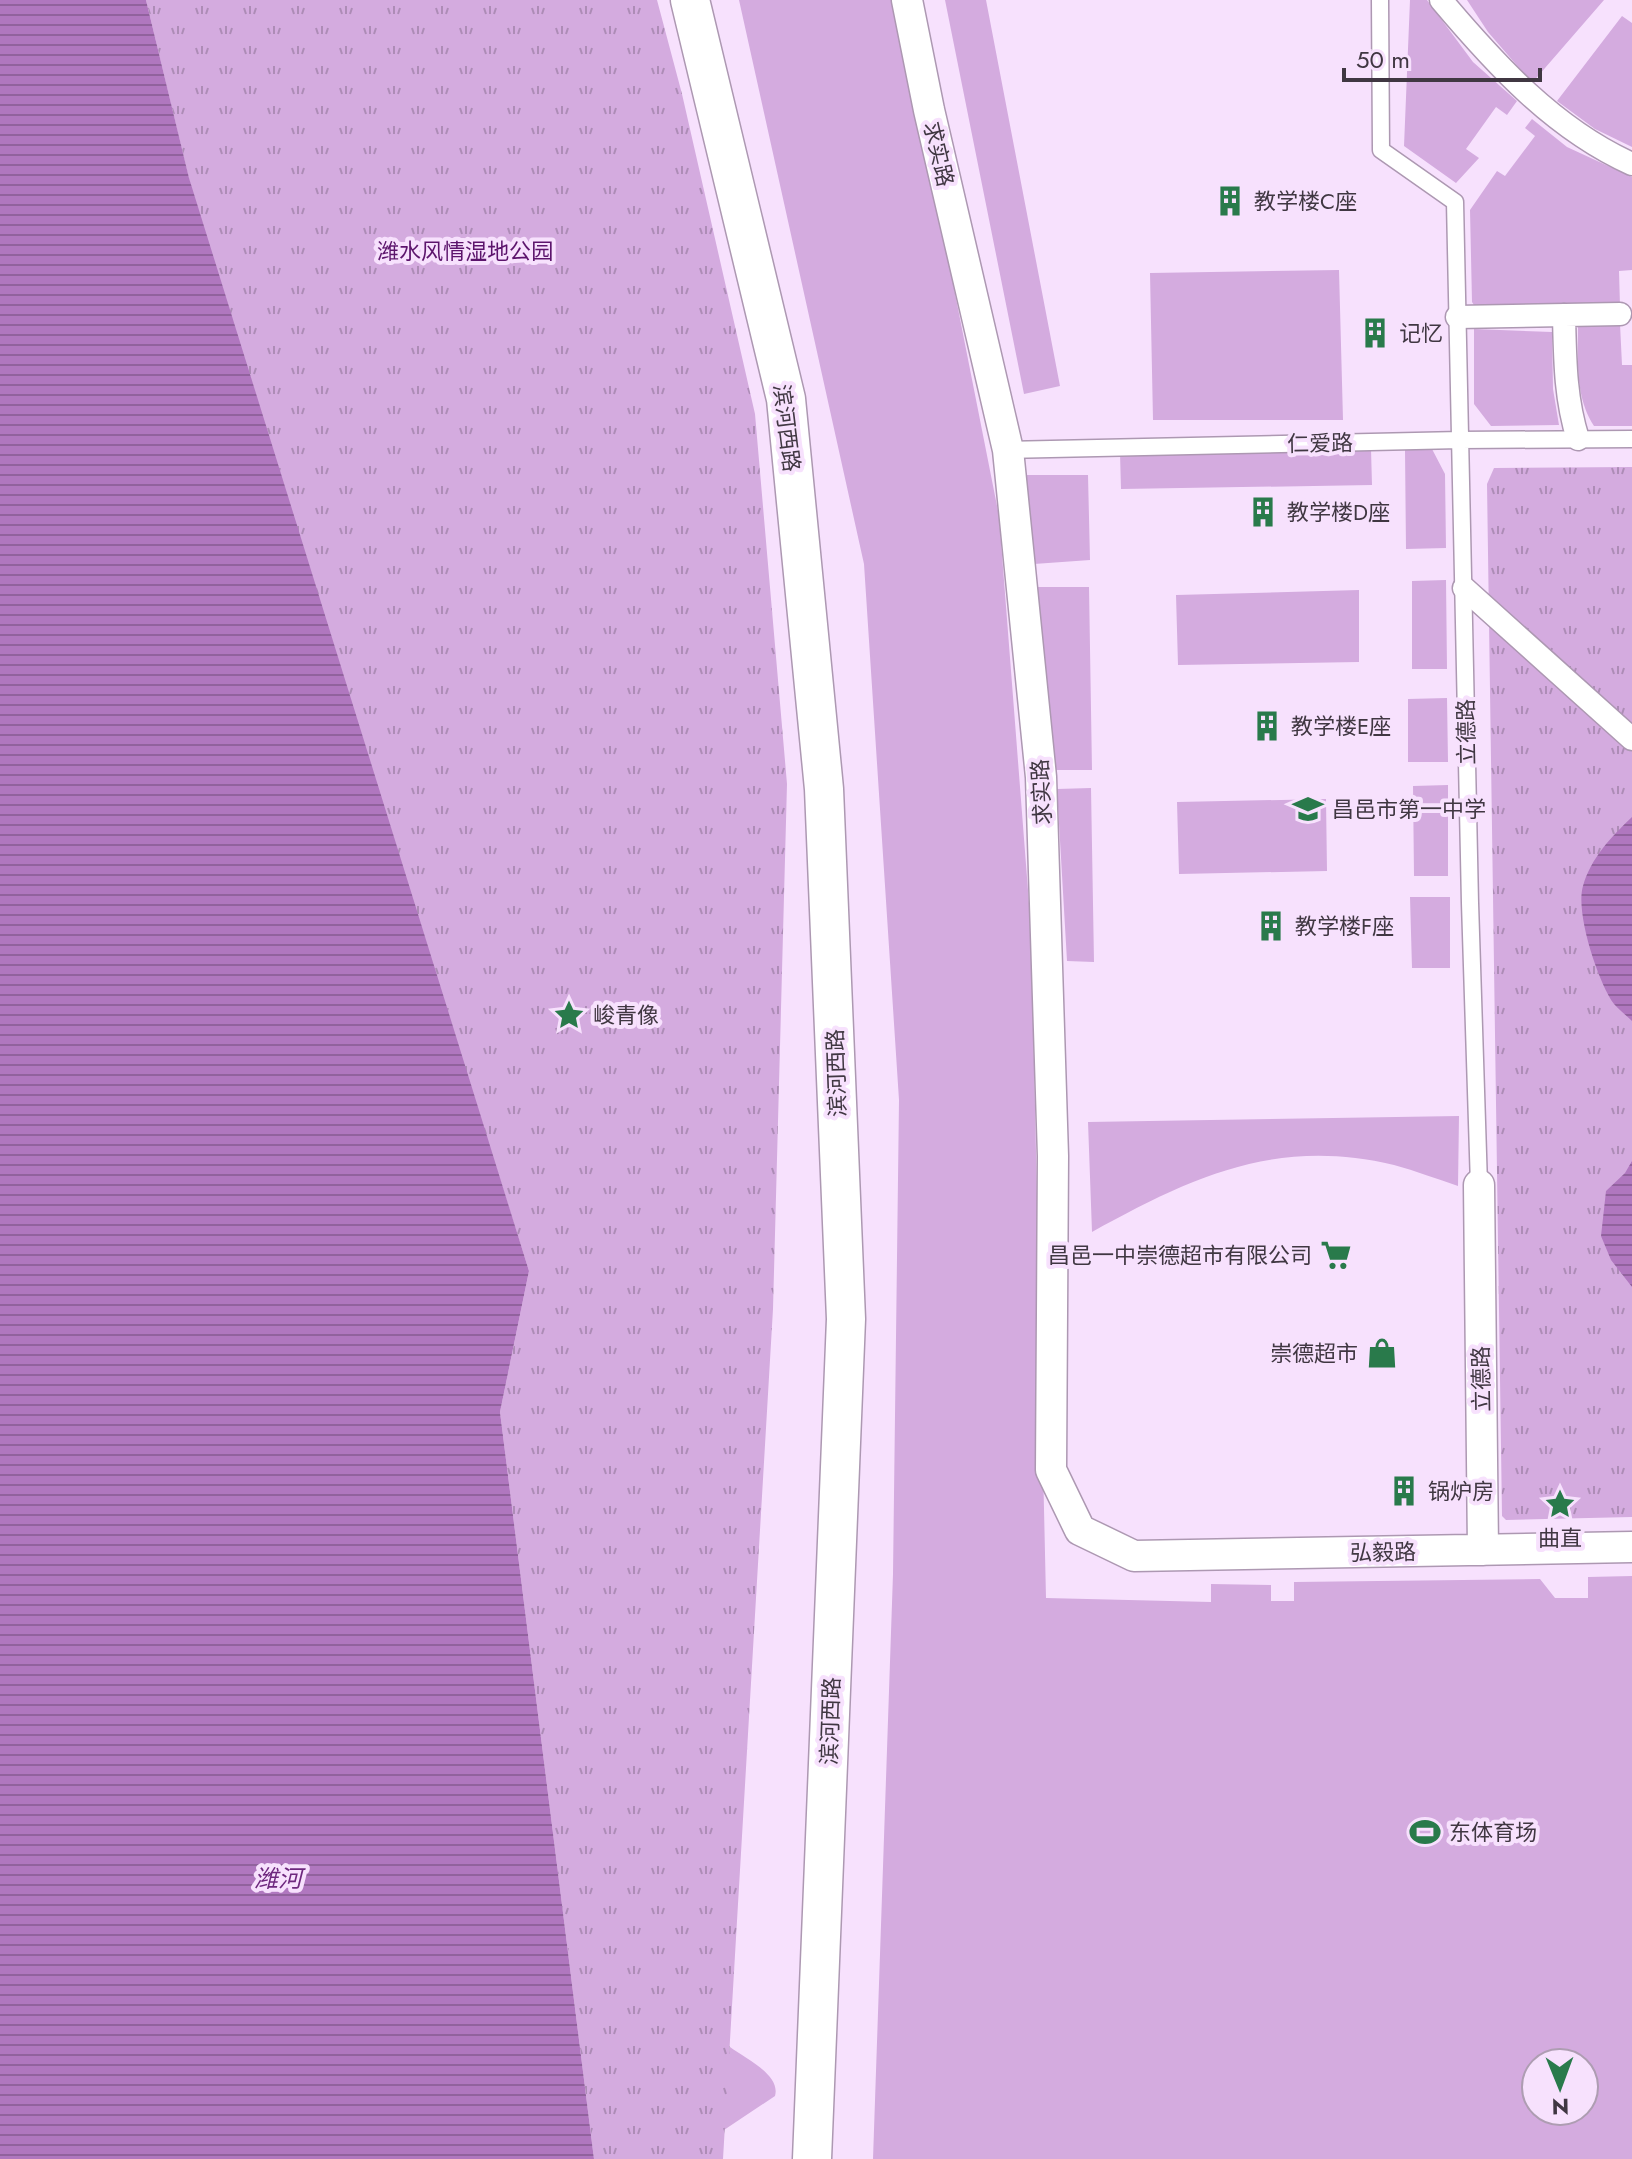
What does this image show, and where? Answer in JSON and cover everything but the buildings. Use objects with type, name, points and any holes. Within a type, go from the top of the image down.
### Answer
[{"type":"street","name":"滨河西路","points":[[690,0],[786,399],[824,789],[846,1319],[812,2159]]},
{"type":"street","name":"求实路","points":[[907,0],[929,110],[1008,450],[1041,777],[1053,1156],[1051,1470],[1080,1530],[1134,1556]]},
{"type":"street","points":[[1441,0],[1536,102],[1579,135],[1632,164]]},
{"type":"street","points":[[1457,317],[1620,314]]},
{"type":"street","points":[[1564,315],[1565,380],[1569,411],[1578,439]]},
{"type":"street","points":[[1464,588],[1632,739]]},
{"type":"street","name":"立德路","points":[[1479,1185],[1483,1550]]},
{"type":"street","name":"弘毅路","points":[[1134,1556],[1632,1547]]},
{"type":"lane","name":"立德路","points":[[1380,0],[1381,150],[1455,202],[1479,1185]]},
{"type":"lane","name":"仁爱路","points":[[1008,450],[1632,439]]},
{"type":"green space","name":"潍水风情湿地公园","points":[[146,0],[657,0],[682,94],[755,414],[787,784],[773,1309],[723,2159],[594,2159],[500,1412],[529,1271],[208,258]]},
{"type":"green space","points":[[739,0],[897,0],[999,516],[1031,929],[1046,1598],[1211,1602],[1211,1584],[1271,1585],[1271,1601],[1294,1601],[1294,1582],[1540,1579],[1555,1598],[1588,1598],[1588,1577],[1632,1576],[1632,2159],[873,2159],[893,1574],[899,1100],[864,564]]},
{"type":"green space","points":[[945,0],[986,0],[1060,386],[1024,394]]},
{"type":"green space","points":[[1410,0],[1427,0],[1473,62],[1517,101],[1507,115],[1496,107],[1466,149],[1479,158],[1456,183],[1404,146]]},
{"type":"green space","points":[[1467,0],[1604,0],[1532,83],[1488,32]]},
{"type":"green space","points":[[1622,16],[1632,23],[1632,147],[1595,129],[1557,101]]},
{"type":"green space","points":[[1532,119],[1567,147],[1632,177],[1632,270],[1619,271],[1620,306],[1478,311],[1472,302],[1470,210],[1497,171],[1505,176],[1535,136],[1525,128]]},
{"type":"green space","points":[[1339,270],[1343,420],[1153,420],[1150,273]]},
{"type":"green space","points":[[1620,324],[1622,365],[1632,365],[1632,426],[1594,426],[1581,391],[1578,327]]},
{"type":"green space","points":[[1474,329],[1552,332],[1553,389],[1559,425],[1491,426],[1474,404]]},
{"type":"green space","points":[[1371,449],[1372,485],[1121,489],[1120,453]]},
{"type":"green space","points":[[1432,449],[1445,474],[1446,548],[1406,549],[1405,450]]},
{"type":"green space","points":[[1632,467],[1632,1517],[1506,1520],[1502,1516],[1487,484],[1494,468]]},
{"type":"green space","points":[[1024,475],[1088,475],[1090,560],[1034,564]]},
{"type":"green space","points":[[1446,580],[1447,669],[1412,669],[1412,581]]},
{"type":"green space","points":[[1037,587],[1089,587],[1092,770],[1056,770]]},
{"type":"green space","points":[[1359,590],[1359,662],[1178,665],[1176,595]]},
{"type":"green space","points":[[1447,698],[1448,762],[1408,762],[1408,699]]},
{"type":"green space","points":[[1448,785],[1448,876],[1414,876],[1413,786]]},
{"type":"green space","points":[[1091,788],[1094,962],[1067,961],[1057,789]]},
{"type":"green space","points":[[1326,799],[1327,871],[1179,874],[1177,802]]},
{"type":"green space","points":[[1410,897],[1450,897],[1450,968],[1412,968]]},
{"type":"green space","points":[[1459,1116],[1458,1186],[1394,1165],[1351,1158],[1311,1156],[1273,1159],[1200,1179],[1092,1232],[1088,1122]]},
{"type":"green space","points":[[730,2047],[767,2074],[773,2081],[775,2096],[715,2136]]},
{"type":"water","name":"潍河","points":[[0,0],[146,0],[189,178],[529,1271],[500,1412],[594,2159],[0,2159]]},
{"type":"water","points":[[1632,817],[1632,1021],[1614,1004],[1601,980],[1585,929],[1581,898],[1596,857]]},
{"type":"water","points":[[1632,1161],[1632,1287],[1611,1260],[1601,1236],[1606,1191],[1625,1173]]},
{"type":"place","name":"教学楼C座","points":[[1230,201]]},
{"type":"place","name":"记忆","points":[[1375,333]]},
{"type":"place","name":"教学楼D座","points":[[1263,512]]},
{"type":"place","name":"教学楼E座","points":[[1267,726]]},
{"type":"place","name":"昌邑市第一中学","points":[[1308,809]]},
{"type":"place","name":"教学楼F座","points":[[1271,926]]},
{"type":"place","name":"峻青像","points":[[569,1015]]},
{"type":"place","name":"昌邑一中崇德超市有限公司","points":[[1336,1255]]},
{"type":"place","name":"崇德超市","points":[[1382,1353]]},
{"type":"place","name":"锅炉房","points":[[1404,1491]]},
{"type":"place","name":"曲直","points":[[1560,1504]]},
{"type":"place","name":"东体育场","points":[[1425,1832]]}]
